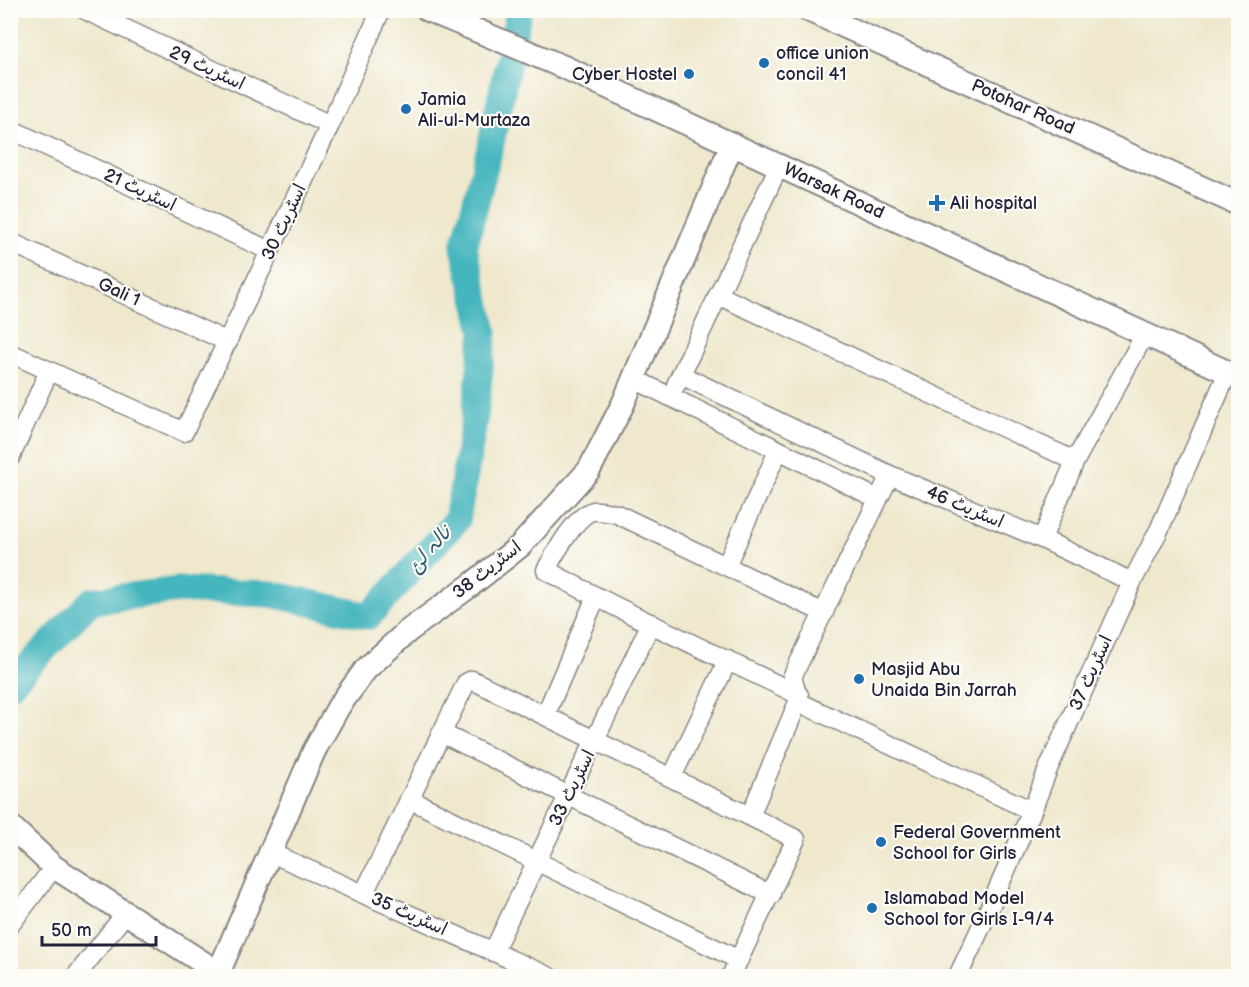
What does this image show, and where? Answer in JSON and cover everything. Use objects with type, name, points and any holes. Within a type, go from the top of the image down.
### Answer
[{"type":"street","name":"اسٹریٹ 29","points":[[85,10],[111,16],[330,125]]},
{"type":"street","name":"اسٹریٹ 30","points":[[50,371],[184,432],[330,125],[381,10]]},
{"type":"street","name":"Warsak Road","points":[[428,10],[566,68],[1233,374]]},
{"type":"street","name":"Potohar Road","points":[[808,10],[1239,204]]},
{"type":"street","name":"اسٹریٹ 21","points":[[12,135],[270,251]]},
{"type":"street","name":"اسٹریٹ 38","points":[[222,975],[314,751],[339,706],[366,669],[408,631],[520,546],[589,470],[634,379],[732,144]]},
{"type":"street","points":[[669,397],[779,166]]},
{"type":"street","name":"Gali 1","points":[[10,242],[228,342]]},
{"type":"street","points":[[718,295],[1074,461]]},
{"type":"street","points":[[1042,539],[1074,461],[1145,334]]},
{"type":"street","points":[[10,353],[50,371],[10,458]]},
{"type":"street","name":"اسٹریٹ 37","points":[[958,976],[1132,582],[1160,530],[1233,374]]},
{"type":"street","name":"اسٹریٹ 46","points":[[681,375],[890,475],[1042,539],[1132,582]]},
{"type":"street","points":[[634,379],[878,499]]},
{"type":"street","points":[[726,566],[778,451]]},
{"type":"street","points":[[750,816],[798,698],[792,684],[793,675],[890,475]]},
{"type":"street","points":[[824,613],[617,514],[593,511],[584,516],[566,537],[546,570],[596,597],[728,660],[798,698],[1032,811]]},
{"type":"street","points":[[545,716],[596,597]]},
{"type":"street","name":"اسٹریٹ 33","points":[[493,952],[651,623]]},
{"type":"street","points":[[672,777],[728,660]]},
{"type":"street","points":[[364,893],[409,799],[441,733],[469,680],[796,838],[735,968],[537,861],[409,799]]},
{"type":"street","points":[[441,733],[771,894]]},
{"type":"street","points":[[10,826],[54,867],[222,975]]},
{"type":"street","name":"اسٹریٹ 35","points":[[271,853],[493,952],[523,972],[548,976]]},
{"type":"street","points":[[10,925],[54,867]]},
{"type":"street","points":[[76,976],[125,914]]},
{"type":"waterway","name":"نالہ لئ","points":[[10,685],[91,601],[178,590],[271,594],[369,616],[457,520],[475,416],[484,331],[464,247],[490,148],[519,10]]},
{"type":"place","name":"office union concil 41","points":[[764,63]]},
{"type":"place","name":"Cyber Hostel","points":[[689,74]]},
{"type":"place","name":"Jamia Ali-ul-Murtaza","points":[[406,109]]},
{"type":"place","name":"Ali hospital","points":[[937,203]]},
{"type":"place","name":"Masjid Abu Unaida Bin Jarrah","points":[[859,679]]},
{"type":"place","name":"Federal Government School for Girls","points":[[881,842]]},
{"type":"place","name":"Islamabad Model School for Girls I-9/4","points":[[872,908]]}]
